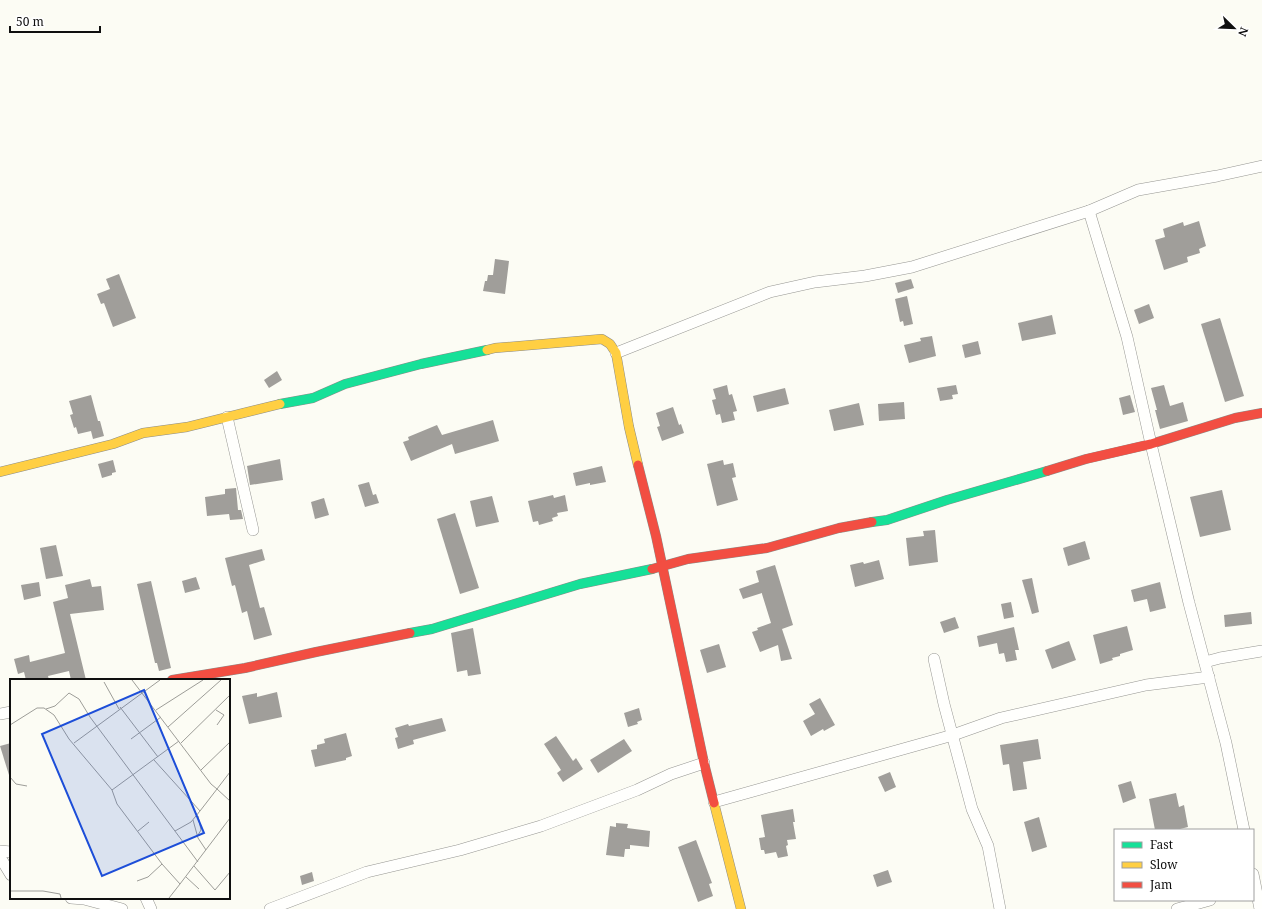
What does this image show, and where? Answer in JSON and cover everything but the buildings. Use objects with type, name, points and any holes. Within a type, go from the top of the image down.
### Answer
[{"type":"street","points":[[616,353],[770,292],[815,282],[912,268],[1089,211],[1138,190],[1217,176],[1262,166]]},
{"type":"street","points":[[1089,211],[1127,337],[1189,603],[1226,743],[1244,829]]},
{"type":"street","points":[[0,472],[113,444],[143,433],[187,427],[313,398],[345,384],[421,364],[495,348],[602,339],[610,344],[616,353],[629,427],[644,493],[656,536],[704,763],[741,909]]},
{"type":"street","points":[[178,679],[245,668],[432,629],[580,584],[662,567],[688,559],[767,548],[839,528],[887,520],[947,500],[1079,461],[1151,444],[1228,420],[1262,413]]},
{"type":"street","points":[[227,417],[253,530]]},
{"type":"street","points":[[1205,662],[1262,651]]},
{"type":"street","points":[[934,659],[944,704],[972,809],[988,846],[1000,909]]},
{"type":"street","points":[[714,802],[953,735],[1001,718],[1146,685],[1209,677]]},
{"type":"street","points":[[0,714],[10,712]]},
{"type":"street","points":[[270,909],[367,872],[460,850],[541,826],[604,803],[671,774],[704,763]]},
{"type":"street","points":[[0,851],[10,852]]},
{"type":"street","points":[[0,856],[10,873]]},
{"type":"street","points":[[1254,877],[1260,909]]},
{"type":"street","points":[[84,899],[122,909]]},
{"type":"street","points":[[146,899],[151,909]]},
{"type":"street","points":[[1177,909],[1206,901]]},
{"type":"traffic: fast","points":[[280,404],[313,398],[345,384],[421,364],[487,350]]},
{"type":"traffic: fast","points":[[872,522],[887,520],[947,500],[1047,471]]},
{"type":"traffic: fast","points":[[410,633],[432,629],[580,584],[652,569]]},
{"type":"traffic: slow","points":[[487,350],[495,348],[602,339],[610,344],[616,353],[629,427],[638,465]]},
{"type":"traffic: slow","points":[[0,472],[113,444],[143,433],[187,427],[280,404]]},
{"type":"traffic: slow","points":[[714,803],[741,909]]},
{"type":"traffic: jam","points":[[1047,471],[1086,459],[1151,444],[1235,418],[1262,413]]},
{"type":"traffic: jam","points":[[638,465],[656,536],[704,763],[714,803]]},
{"type":"traffic: jam","points":[[652,569],[688,559],[767,548],[839,528],[872,522]]},
{"type":"traffic: jam","points":[[178,679],[245,668],[410,633]]}]
